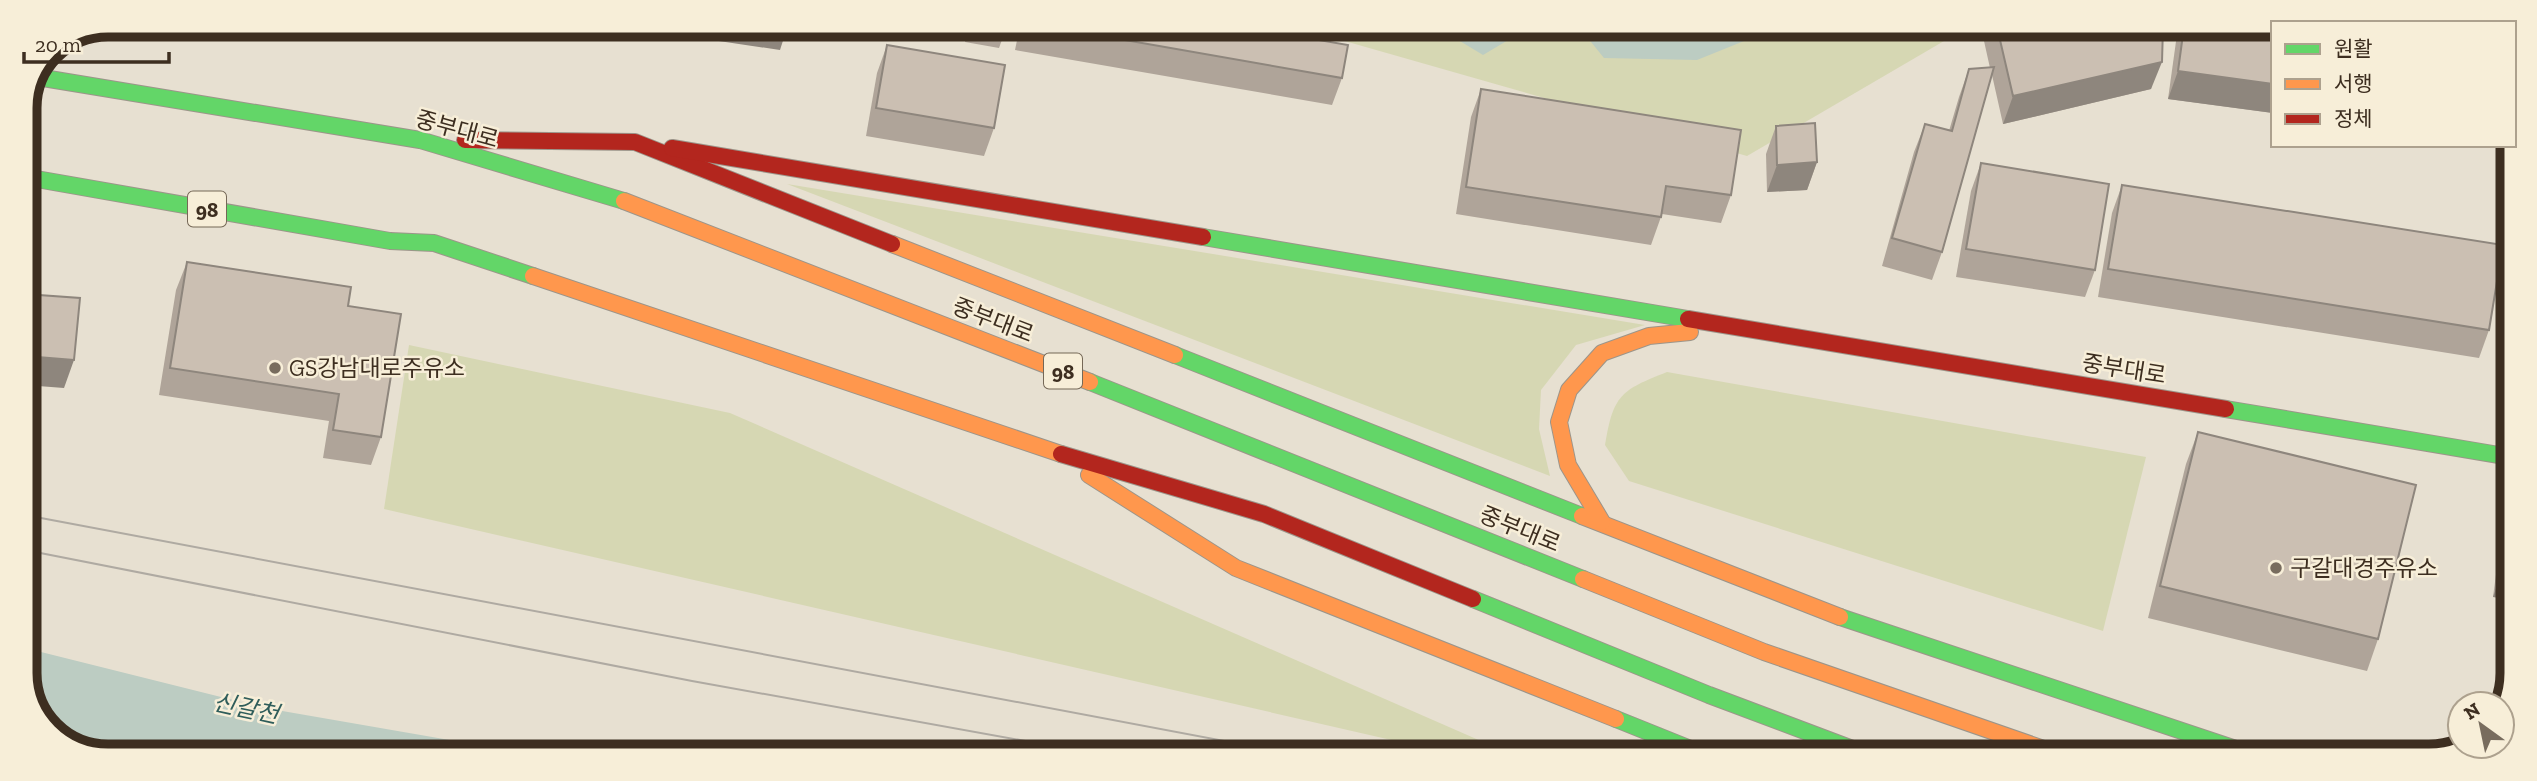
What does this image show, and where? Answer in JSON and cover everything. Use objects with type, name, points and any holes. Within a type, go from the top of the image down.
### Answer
[{"type":"main road","name":"중부대로","points":[[43,78],[420,140],[644,207],[1247,443],[1764,652],[2028,744]]},
{"type":"main road","points":[[420,140],[635,142],[1822,611],[2221,744]]},
{"type":"main road","name":"중부대로","points":[[635,142],[2500,455]]},
{"type":"main road","name":"98","points":[[37,179],[390,241],[434,243],[1049,450],[1264,514],[1709,695],[1839,744]]},
{"type":"main road","points":[[1602,522],[1568,465],[1559,422],[1569,390],[1602,353],[1649,336],[1730,327]]},
{"type":"main road","points":[[1049,450],[1236,568],[1679,744]]},
{"type":"green space","points":[[1330,37],[1951,37],[1747,156]]},
{"type":"green space","points":[[787,184],[1645,325],[1576,345],[1541,390],[1539,429],[1550,476]]},
{"type":"green space","points":[[409,345],[730,413],[1488,744],[1409,744],[384,509]]},
{"type":"green space","points":[[1667,372],[2146,457],[2103,631],[1629,481],[1605,445],[1612,415],[1622,396],[1629,390]]},
{"type":"water","points":[[1453,37],[1513,37],[1483,55]]},
{"type":"water","points":[[1587,37],[1754,37],[1697,60],[1604,58]]},
{"type":"water","name":"신갈천","points":[[37,651],[265,708],[472,744],[98,744],[76,737],[51,717],[39,692]]},
{"type":"building","points":[[1108,37],[1301,37],[1348,45],[1342,78]]},
{"type":"building","points":[[1999,37],[2163,37],[2162,62],[2013,96]]},
{"type":"building","points":[[2183,37],[2271,37],[2271,84],[2178,71]]},
{"type":"building","points":[[887,45],[1005,65],[994,128],[876,108]]},
{"type":"building","points":[[1994,67],[1942,252],[1892,238],[1925,124],[1952,131],[1969,69]]},
{"type":"building","points":[[1481,89],[1741,130],[1731,195],[1666,186],[1661,217],[1466,187]]},
{"type":"building","points":[[1815,123],[1817,162],[1777,165],[1776,126]]},
{"type":"building","points":[[1981,163],[2109,184],[2095,270],[1966,249]]},
{"type":"building","points":[[2122,185],[2500,245],[2500,263],[2489,330],[2108,269]]},
{"type":"building","name":"GS강남대로주유소","points":[[187,262],[351,287],[348,306],[401,314],[381,437],[333,430],[339,394],[170,368]]},
{"type":"building","points":[[37,295],[80,298],[74,360],[37,357]]},
{"type":"building","name":"구갈대경주유소","points":[[2198,432],[2416,485],[2378,639],[2160,586]]},
{"type":"tram line","points":[[37,517],[1240,744]]},
{"type":"tram line","points":[[37,552],[692,681],[1042,744]]},
{"type":"traffic: fast","points":[[43,78],[420,140],[624,201]]},
{"type":"traffic: fast","points":[[37,179],[390,241],[434,243],[533,276]]},
{"type":"traffic: fast","points":[[1203,237],[1688,319]]},
{"type":"traffic: fast","points":[[1175,355],[1582,516]]},
{"type":"traffic: fast","points":[[1090,382],[1583,579]]},
{"type":"traffic: fast","points":[[2226,409],[2500,455]]},
{"type":"traffic: fast","points":[[1473,599],[1709,695],[1839,744]]},
{"type":"traffic: fast","points":[[1840,617],[2221,744]]},
{"type":"traffic: fast","points":[[1616,719],[1678,744]]},
{"type":"traffic: slow","points":[[624,201],[1090,382]]},
{"type":"traffic: slow","points":[[892,244],[1175,355]]},
{"type":"traffic: slow","points":[[533,276],[1061,454]]},
{"type":"traffic: slow","points":[[1602,522],[1568,465],[1559,422],[1569,390],[1602,353],[1649,336],[1690,332]]},
{"type":"traffic: slow","points":[[1089,475],[1236,568],[1616,719]]},
{"type":"traffic: slow","points":[[1582,516],[1840,617]]},
{"type":"traffic: slow","points":[[1583,579],[1764,652],[2029,744]]},
{"type":"traffic: jam","points":[[465,140],[635,142],[892,244]]},
{"type":"traffic: jam","points":[[672,148],[1203,237]]},
{"type":"traffic: jam","points":[[1688,319],[2226,409]]},
{"type":"traffic: jam","points":[[1061,454],[1264,514],[1473,599]]},
{"type":"place","name":"GS강남대로주유소","points":[[275,368]]},
{"type":"place","name":"구갈대경주유소","points":[[2276,568]]}]
